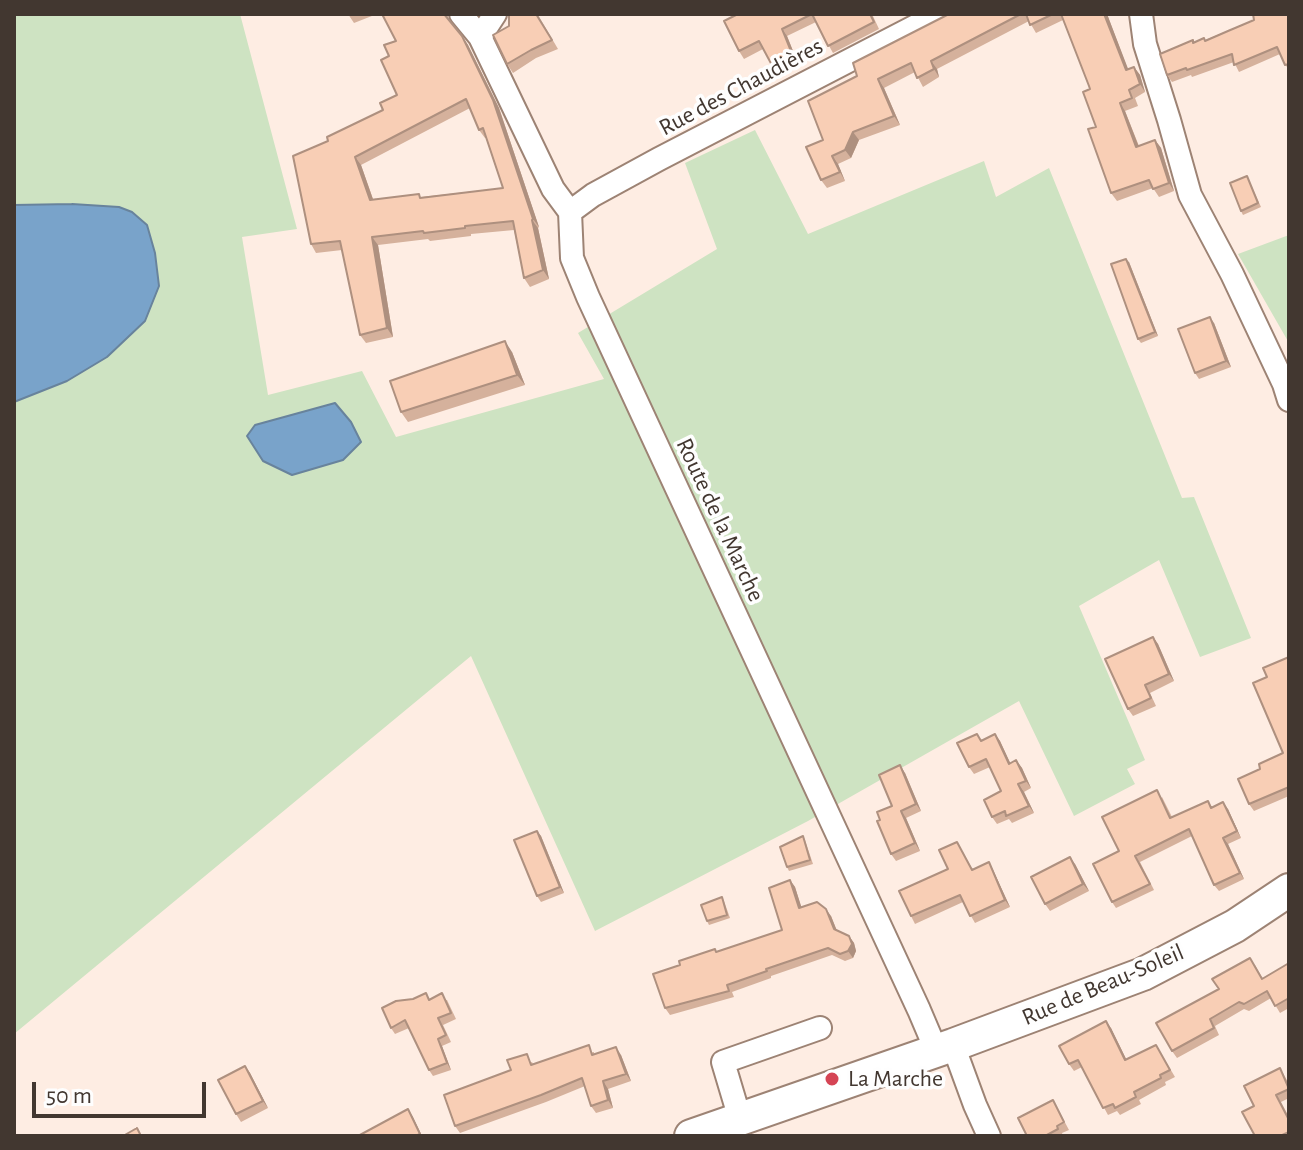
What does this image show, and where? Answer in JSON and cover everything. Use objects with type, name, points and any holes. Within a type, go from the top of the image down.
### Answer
[{"type":"street","points":[[461,14],[480,37],[553,189],[570,212]]},
{"type":"street","points":[[480,37],[495,14]]},
{"type":"street","name":"Rue des Chaudières","points":[[570,212],[593,195],[659,159],[939,14]]},
{"type":"street","points":[[1141,14],[1145,44],[1190,195],[1232,274],[1289,400]]},
{"type":"street","name":"Route de la Marche","points":[[570,212],[572,258],[588,297],[919,1010],[944,1048],[989,1136]]},
{"type":"street","name":"Rue de Beau-Soleil","points":[[691,1136],[944,1048],[1143,974],[1235,926],[1289,890]]},
{"type":"street","points":[[740,1119],[723,1062],[820,1028]]},
{"type":"green space","points":[[14,14],[240,14],[297,229],[242,237],[268,395],[362,371],[396,437],[604,379],[578,333],[717,249],[685,163],[755,130],[808,234],[984,161],[996,197],[1049,168],[1182,498],[1194,497],[1251,638],[1200,657],[1159,560],[1079,606],[1145,760],[1127,769],[1135,784],[1074,816],[1019,701],[808,821],[595,931],[471,656],[14,1034],[14,402],[67,381],[107,357],[72,204],[14,205]]},
{"type":"green space","points":[[1289,235],[1289,343],[1238,254]]},
{"type":"water","points":[[14,205],[119,207],[132,212],[147,225],[155,253],[159,286],[145,321],[107,357],[67,381],[14,402]]},
{"type":"water","points":[[335,403],[351,422],[361,442],[343,460],[292,475],[263,461],[247,436],[255,425]]},
{"type":"building","points":[[382,14],[444,14],[462,36],[493,100],[533,219],[543,270],[524,278],[513,221],[372,237],[387,328],[360,335],[340,241],[311,244],[293,156],[328,141],[327,137],[383,110],[380,103],[397,95],[381,60],[389,56],[384,45],[396,41]],"holes":[[[466,99],[479,130],[483,128],[503,188],[420,198],[419,194],[370,200],[355,157]]]},
{"type":"building","points":[[509,14],[536,14],[552,40],[507,64],[493,35],[509,26]]},
{"type":"building","points":[[738,14],[812,14],[782,29],[794,59],[774,69],[759,41],[739,51],[724,21]]},
{"type":"building","points":[[812,14],[870,14],[874,22],[828,46]]},
{"type":"building","points":[[949,14],[1021,14],[931,61],[934,69],[917,78],[911,63],[878,79],[894,116],[853,132],[845,150],[832,156],[840,172],[821,180],[806,147],[823,140],[808,101],[857,76],[853,63]]},
{"type":"building","points":[[1026,14],[1053,14],[1030,25]]},
{"type":"building","points":[[1061,14],[1104,14],[1126,70],[1134,67],[1140,84],[1129,90],[1132,98],[1120,103],[1136,147],[1155,140],[1169,183],[1153,189],[1149,180],[1111,193],[1088,129],[1096,127],[1083,92],[1090,89]]},
{"type":"building","points":[[1253,14],[1289,14],[1289,64],[1285,65],[1277,47],[1234,65],[1232,54],[1167,75],[1160,54],[1193,40],[1193,43],[1204,38],[1205,41],[1254,20]]},
{"type":"building","points":[[1247,176],[1258,203],[1241,211],[1230,183]]},
{"type":"building","points":[[1126,259],[1155,332],[1138,339],[1111,264]]},
{"type":"building","points":[[1210,317],[1226,361],[1195,373],[1178,329]]},
{"type":"building","points":[[505,341],[517,375],[401,412],[390,381]]},
{"type":"building","points":[[1153,637],[1169,674],[1145,685],[1151,698],[1128,709],[1105,659]]},
{"type":"building","points":[[1289,657],[1289,787],[1249,804],[1238,779],[1260,769],[1259,764],[1283,753],[1253,683],[1267,677],[1263,668]]},
{"type":"building","points":[[977,734],[981,741],[995,734],[1009,764],[1016,760],[1026,781],[1018,784],[1029,806],[1006,816],[1005,811],[992,817],[984,800],[1001,791],[986,759],[969,767],[957,743]]},
{"type":"building","points":[[900,765],[916,804],[901,811],[915,843],[891,854],[877,821],[880,820],[877,812],[892,806],[879,775]]},
{"type":"building","points":[[1157,790],[1170,818],[1208,801],[1211,808],[1223,802],[1237,831],[1223,838],[1240,873],[1214,885],[1189,829],[1135,856],[1150,884],[1112,902],[1093,864],[1119,851],[1102,817]]},
{"type":"building","points":[[537,831],[560,887],[537,896],[514,840]]},
{"type":"building","points":[[803,836],[810,860],[787,867],[780,847]]},
{"type":"building","points":[[957,842],[972,870],[989,862],[1005,900],[970,916],[960,895],[911,916],[899,891],[948,869],[939,850]]},
{"type":"building","points":[[1070,857],[1083,884],[1045,904],[1031,877]]},
{"type":"building","points":[[790,880],[799,908],[817,902],[826,909],[834,929],[849,936],[852,944],[848,951],[840,954],[828,948],[727,985],[729,991],[665,1008],[653,974],[680,965],[679,961],[782,930],[769,888]]},
{"type":"building","points":[[722,897],[727,915],[707,921],[701,905]]},
{"type":"building","points":[[1250,958],[1262,979],[1289,963],[1289,998],[1275,1006],[1267,991],[1244,1004],[1239,1002],[1210,1019],[1214,1028],[1172,1051],[1156,1023],[1219,989],[1212,979]]},
{"type":"building","points":[[426,993],[429,1000],[442,993],[451,1013],[438,1018],[446,1035],[438,1039],[447,1063],[429,1070],[405,1020],[391,1028],[382,1008]]},
{"type":"building","points":[[1106,1021],[1125,1060],[1156,1045],[1170,1070],[1134,1092],[1136,1097],[1115,1108],[1113,1104],[1103,1108],[1078,1060],[1069,1064],[1059,1046]]},
{"type":"building","points":[[589,1045],[592,1055],[616,1047],[626,1074],[603,1081],[608,1100],[591,1106],[582,1078],[455,1126],[444,1095],[511,1070],[507,1060],[527,1054],[531,1065]]},
{"type":"building","points":[[245,1066],[263,1101],[236,1114],[218,1080]]},
{"type":"building","points":[[1280,1068],[1289,1089],[1276,1095],[1289,1120],[1289,1132],[1280,1136],[1255,1136],[1242,1112],[1254,1106],[1244,1086]]},
{"type":"building","points":[[1053,1100],[1064,1122],[1045,1136],[1027,1136],[1018,1118]]},
{"type":"building","points":[[408,1109],[420,1134],[358,1136]]},
{"type":"building","points":[[137,1128],[141,1136],[123,1136]]},
{"type":"place","name":"La Marche","points":[[832,1079]]}]
